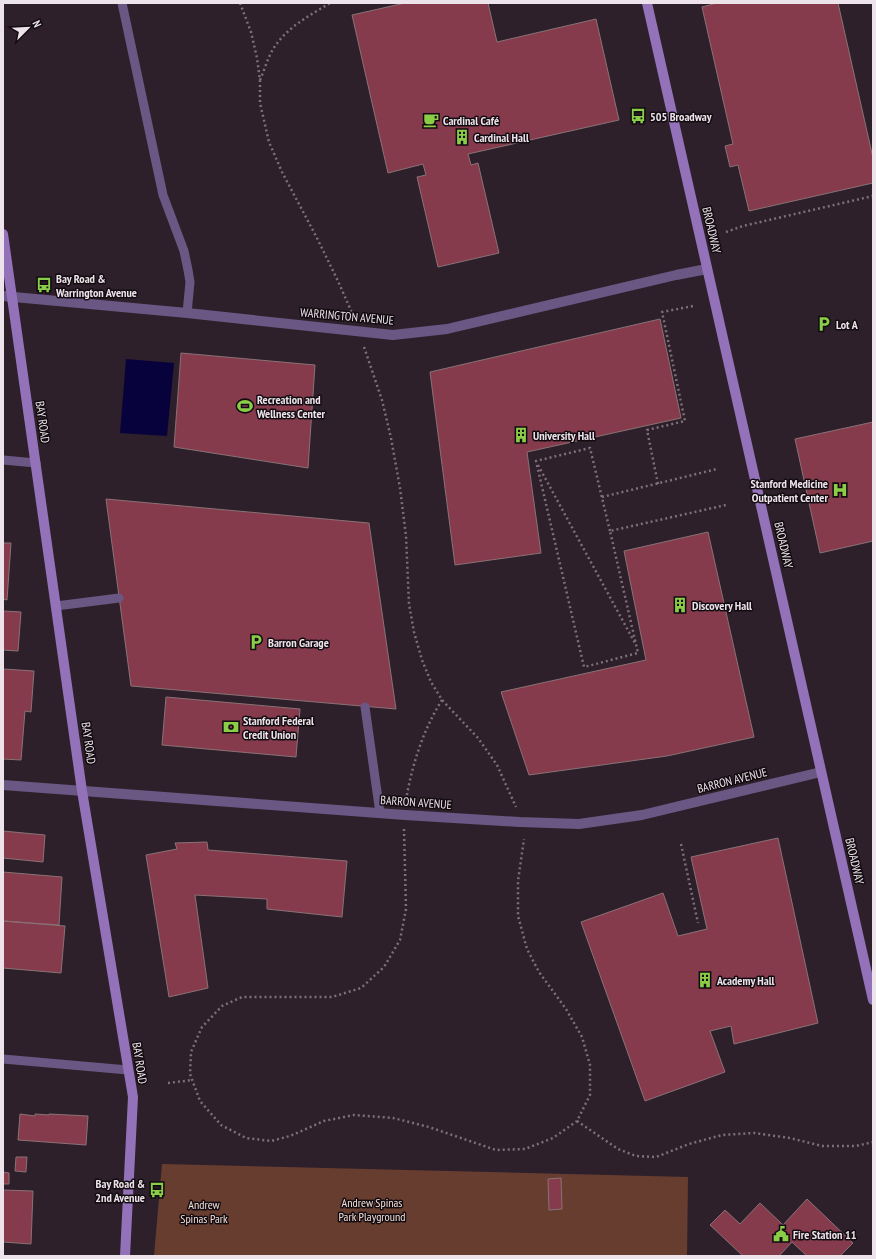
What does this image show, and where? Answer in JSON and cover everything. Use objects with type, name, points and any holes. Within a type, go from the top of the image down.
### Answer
[{"type":"street","name":"BROADWAY","points":[[647,3],[873,1000]]},
{"type":"street","name":"BAY ROAD","points":[[3,234],[8,297],[36,463],[82,791],[133,1097],[125,1256]]},
{"type":"street","name":"WARRINGTON AVENUE","points":[[8,297],[186,313],[393,335],[447,328],[707,269]]},
{"type":"street","name":"BARRON AVENUE","points":[[3,785],[380,813],[520,822],[579,824],[642,815],[822,772]]},
{"type":"lane","points":[[122,3],[163,195],[184,252],[188,270],[190,282],[186,313]]},
{"type":"lane","points":[[3,460],[36,463]]},
{"type":"lane","points":[[56,606],[119,598]]},
{"type":"lane","points":[[364,707],[380,813]]},
{"type":"lane","points":[[3,1059],[128,1070]]},
{"type":"path","points":[[240,3],[251,32],[257,58],[260,81],[260,103],[269,142],[282,172],[337,279],[355,320]]},
{"type":"path","points":[[260,81],[272,51],[282,37],[294,25],[330,3]]},
{"type":"path","points":[[726,232],[743,226],[873,196]]},
{"type":"path","points":[[658,484],[646,430],[685,421],[662,312],[693,306]]},
{"type":"path","points":[[363,344],[382,400],[400,488],[406,536],[409,604],[414,632],[422,660],[431,682],[442,700],[478,738],[497,765],[517,809]]},
{"type":"path","points":[[590,448],[638,653],[584,667],[536,461],[590,448]]},
{"type":"path","points":[[536,461],[637,648]]},
{"type":"path","points":[[602,497],[717,469]]},
{"type":"path","points":[[610,531],[726,505]]},
{"type":"path","points":[[406,800],[410,774],[416,754],[434,712],[442,700]]},
{"type":"path","points":[[404,827],[406,909],[400,940],[384,967],[361,988],[332,997],[242,997],[222,1006],[202,1027],[191,1052],[190,1074],[200,1101],[221,1125],[246,1138],[271,1141],[290,1136],[324,1121],[354,1114],[393,1118],[429,1127],[496,1150],[525,1149],[553,1138],[577,1121],[590,1095],[590,1065],[582,1037],[566,1009],[539,972],[527,949],[518,916],[518,881],[524,839]]},
{"type":"path","points":[[681,844],[698,923]]},
{"type":"path","points":[[168,1083],[192,1080]]},
{"type":"path","points":[[577,1121],[618,1149],[636,1156],[656,1157],[689,1144],[722,1135],[754,1133],[790,1138],[822,1146],[856,1146],[873,1142]]},
{"type":"green space","name":"Andrew Spinas Park","points":[[162,1164],[688,1177],[687,1256],[154,1256]]},
{"type":"shaded area","points":[[126,359],[174,363],[167,436],[120,433]]},
{"type":"building","name":"Cardinal Hall","points":[[405,3],[488,3],[497,42],[596,19],[619,120],[468,154],[471,165],[478,163],[499,253],[438,267],[417,177],[426,175],[423,164],[388,173],[352,15]]},
{"type":"building","points":[[717,3],[838,3],[873,158],[873,183],[749,211],[738,165],[730,167],[725,146],[733,144],[702,7]]},
{"type":"building","name":"University Hall","points":[[660,319],[681,418],[527,452],[541,553],[455,565],[430,372]]},
{"type":"building","name":"Recreation and Wellness Center","points":[[181,353],[315,365],[308,468],[174,447]]},
{"type":"building","name":"Stanford Medicine Outpatient Center","points":[[873,422],[873,541],[820,553],[795,439]]},
{"type":"building","name":"Barron Garage","points":[[106,499],[369,523],[396,709],[131,686]]},
{"type":"building","name":"Discovery Hall","points":[[708,532],[754,737],[667,756],[529,775],[501,692],[646,660],[624,551]]},
{"type":"building","points":[[3,543],[11,543],[7,600],[3,599]]},
{"type":"building","points":[[3,611],[21,612],[18,651],[3,650]]},
{"type":"building","points":[[3,669],[34,671],[31,712],[25,711],[21,760],[3,759]]},
{"type":"building","name":"Stanford Federal Credit Union","points":[[166,697],[300,709],[296,757],[162,745]]},
{"type":"building","points":[[3,831],[45,835],[43,862],[3,858]]},
{"type":"building","name":"Academy Hall","points":[[778,838],[818,1023],[734,1044],[731,1026],[710,1031],[725,1072],[645,1101],[581,922],[663,893],[678,936],[707,929],[691,857]]},
{"type":"building","points":[[207,842],[208,850],[347,861],[342,917],[267,909],[267,899],[195,895],[208,988],[169,997],[146,855],[177,849],[175,843]]},
{"type":"building","points":[[3,872],[62,877],[59,925],[3,921]]},
{"type":"building","points":[[3,921],[65,926],[61,973],[3,968]]},
{"type":"building","points":[[20,1114],[35,1116],[35,1114],[49,1114],[88,1116],[86,1145],[18,1140]]},
{"type":"building","points":[[16,1157],[27,1157],[26,1172],[15,1171]]},
{"type":"building","points":[[3,1172],[9,1173],[9,1184],[3,1184]]},
{"type":"building","points":[[561,1178],[562,1209],[549,1210],[548,1179]]},
{"type":"building","points":[[3,1190],[33,1191],[31,1244],[3,1242]]},
{"type":"building","name":"Fire Station 11","points":[[807,1199],[853,1243],[840,1256],[807,1256],[792,1242],[779,1256],[743,1256],[710,1225],[725,1210],[740,1224],[760,1203],[783,1225]]},
{"type":"place","name":"505 Broadway","points":[[638,116]]},
{"type":"place","name":"Cardinal Café","points":[[431,120]]},
{"type":"place","name":"Cardinal Hall","points":[[462,137]]},
{"type":"place","name":"Bay Road & Warrington Avenue","points":[[44,285]]},
{"type":"place","name":"Lot A","points":[[824,324]]},
{"type":"place","name":"Recreation and Wellness Center","points":[[245,406]]},
{"type":"place","name":"University Hall","points":[[521,435]]},
{"type":"place","name":"Stanford Medicine Outpatient Center","points":[[840,490]]},
{"type":"place","name":"Discovery Hall","points":[[680,605]]},
{"type":"place","name":"Barron Garage","points":[[256,642]]},
{"type":"place","name":"Stanford Federal Credit Union","points":[[231,727]]},
{"type":"place","name":"Academy Hall","points":[[705,980]]},
{"type":"place","name":"Bay Road & 2nd Avenue","points":[[157,1190]]},
{"type":"place","name":"Fire Station 11","points":[[781,1234]]},
{"type":"park label","name":"Andrew Spinas Park Playground","points":[[372,1209]]}]
